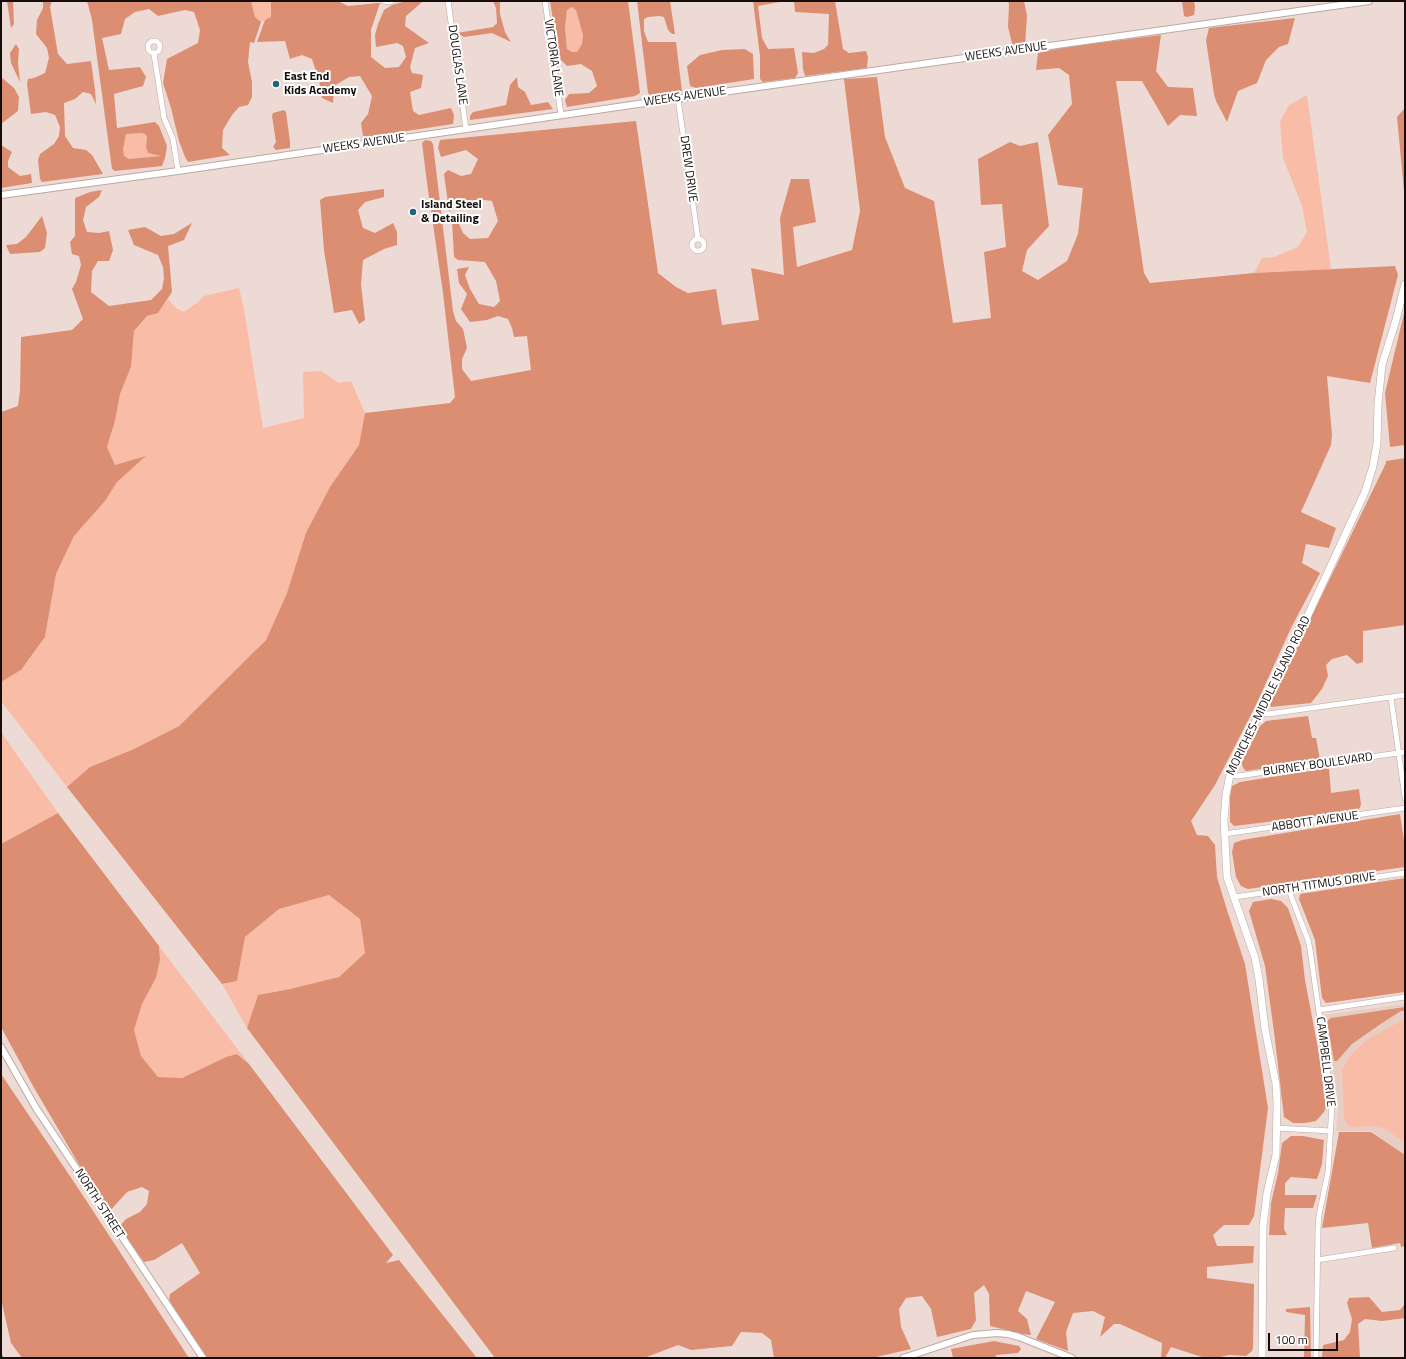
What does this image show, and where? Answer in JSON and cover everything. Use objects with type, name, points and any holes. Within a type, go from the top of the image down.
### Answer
[{"type":"main road","name":"MORICHES-MIDDLE ISLAND ROAD","points":[[1262,1358],[1263,1226],[1267,1193],[1276,1155],[1276,1084],[1265,1029],[1258,972],[1251,943],[1228,877],[1224,834],[1224,809],[1230,775],[1296,642],[1365,492],[1373,466],[1376,449],[1379,390],[1382,365],[1405,284]]},
{"type":"street","points":[[384,1],[392,1]]},
{"type":"street","name":"DOUGLAS LANE","points":[[448,1],[466,129]]},
{"type":"street","name":"VICTORIA LANE","points":[[545,1],[561,115]]},
{"type":"street","name":"WEEKS AVENUE","points":[[1,196],[798,81],[1369,1]]},
{"type":"street","points":[[154,54],[164,118],[173,139],[178,171]]},
{"type":"street","name":"DREW DRIVE","points":[[678,99],[698,239]]},
{"type":"street","points":[[1260,713],[1268,714],[1405,696]]},
{"type":"street","points":[[1391,698],[1402,752],[1405,798]]},
{"type":"street","name":"BURNEY BOULEVARD","points":[[1230,775],[1238,776],[1402,752]]},
{"type":"street","name":"ABBOTT AVENUE","points":[[1224,834],[1405,808]]},
{"type":"street","name":"NORTH TITMUS DRIVE","points":[[1234,897],[1405,873]]},
{"type":"street","name":"CAMPBELL DRIVE","points":[[1290,889],[1308,940],[1332,1104],[1328,1172],[1319,1215],[1316,1358]]},
{"type":"street","points":[[1319,1010],[1405,997]]},
{"type":"street","name":"NORTH STREET","points":[[1,1047],[36,1108],[203,1358]]},
{"type":"street","points":[[1276,1128],[1331,1131]]},
{"type":"street","points":[[1317,1260],[1394,1248]]},
{"type":"street","points":[[903,1358],[973,1336],[997,1333],[1019,1337],[1072,1358]]},
{"type":"shaded area","points":[[7,1],[13,1],[14,24],[11,28]]},
{"type":"shaded area","points":[[43,1],[52,1],[50,7],[58,54],[67,64],[91,61],[96,104],[91,94],[83,92],[75,99],[64,103],[65,136],[73,148],[86,150],[92,155],[103,174],[42,182],[40,179],[38,160],[40,154],[54,144],[59,136],[60,127],[55,115],[46,112],[31,114],[27,84],[28,79],[45,73],[49,58],[47,48],[36,34],[37,20],[43,8]]},
{"type":"shaded area","points":[[87,1],[251,1],[255,17],[261,22],[254,43],[250,42],[248,62],[252,82],[252,97],[248,105],[239,107],[223,130],[222,148],[230,155],[188,162],[185,157],[163,83],[167,59],[198,43],[200,30],[194,12],[185,10],[158,16],[149,9],[135,12],[125,19],[121,34],[102,38],[109,70],[140,67],[146,77],[143,86],[114,94],[117,128],[155,122],[159,126],[167,146],[165,158],[162,166],[115,171],[112,169],[92,20]],"holes":[[[126,134],[145,134],[147,137],[146,147],[148,153],[161,156],[129,159],[124,156],[123,150]]]},
{"type":"shaded area","points":[[251,1],[271,1],[271,17],[261,22],[255,17]]},
{"type":"shaded area","points":[[271,1],[338,1],[348,6],[380,3],[371,30],[371,57],[385,68],[399,67],[406,57],[403,46],[397,43],[376,47],[375,35],[384,10],[392,5],[406,1],[422,2],[406,16],[405,26],[429,43],[415,48],[410,67],[412,73],[423,75],[421,88],[410,92],[413,111],[419,115],[451,108],[454,115],[453,124],[367,137],[363,136],[361,123],[368,114],[372,96],[360,76],[349,77],[334,86],[333,103],[322,98],[319,80],[312,59],[302,55],[290,59],[285,41],[257,42],[265,20],[271,17]]},
{"type":"shaded area","points":[[493,1],[500,1],[500,14],[505,32],[511,42],[492,33],[464,37],[457,33],[493,27],[497,23],[496,8]]},
{"type":"shaded area","points":[[550,1],[628,1],[640,93],[635,96],[567,107],[565,100],[569,94],[589,93],[597,86],[592,71],[581,64],[567,66],[559,58]],"holes":[[[572,7],[576,10],[583,35],[582,44],[577,52],[572,52],[567,49],[565,28],[567,10]]]},
{"type":"shaded area","points":[[637,1],[670,1],[675,34],[672,34],[668,30],[664,17],[659,16],[644,19],[644,31],[648,42],[676,42],[682,91],[651,97],[648,93]]},
{"type":"shaded area","points":[[753,1],[785,1],[758,6],[762,38],[768,49],[794,48],[798,73],[795,78],[763,82],[760,79],[760,56]]},
{"type":"shaded area","points":[[794,1],[835,1],[843,49],[849,53],[866,51],[868,57],[867,68],[805,76],[802,52],[814,53],[824,49],[828,45],[829,14],[795,12]]},
{"type":"shaded area","points":[[1008,1],[1024,1],[1027,16],[1025,46],[1013,47],[1008,27]]},
{"type":"shaded area","points":[[1182,1],[1194,1],[1194,15],[1187,17],[1184,16]]},
{"type":"shaded area","points":[[572,7],[576,10],[583,35],[582,44],[577,52],[572,52],[567,49],[565,28],[567,10]]},
{"type":"shaded area","points":[[1295,18],[1288,44],[1279,47],[1266,60],[1257,83],[1238,91],[1227,122],[1214,94],[1206,40],[1209,28]]},
{"type":"shaded area","points":[[1161,35],[1156,71],[1168,87],[1193,88],[1197,116],[1180,115],[1168,126],[1142,81],[1116,81],[1144,273],[1150,283],[1254,273],[1395,266],[1398,275],[1370,383],[1327,376],[1332,435],[1331,445],[1301,512],[1336,528],[1329,548],[1306,544],[1302,563],[1320,573],[1291,628],[1255,707],[1215,785],[1191,821],[1197,835],[1208,836],[1215,845],[1217,877],[1245,964],[1268,1108],[1254,1216],[1249,1225],[1224,1225],[1213,1235],[1217,1246],[1254,1246],[1253,1263],[1207,1267],[1207,1278],[1254,1284],[1252,1351],[1246,1356],[1229,1355],[1216,1358],[1205,1358],[1171,1347],[1165,1358],[1161,1358],[1162,1343],[1120,1324],[1114,1324],[1100,1337],[1105,1317],[1093,1311],[1073,1313],[1066,1332],[1068,1351],[1036,1339],[1055,1302],[1026,1291],[1018,1311],[1027,1319],[1031,1335],[1022,1334],[990,1326],[989,1294],[984,1285],[974,1293],[976,1320],[971,1329],[937,1337],[931,1309],[922,1296],[906,1298],[899,1309],[901,1327],[911,1349],[872,1358],[774,1358],[771,1340],[762,1333],[741,1332],[732,1346],[691,1350],[678,1345],[644,1358],[495,1358],[247,1028],[258,995],[339,977],[365,953],[360,919],[329,895],[279,909],[245,937],[237,981],[222,984],[67,787],[90,767],[134,749],[179,726],[266,640],[287,593],[306,533],[330,487],[359,445],[365,413],[450,403],[455,397],[443,293],[422,143],[425,140],[431,141],[433,144],[453,311],[456,321],[463,329],[467,348],[462,359],[462,369],[471,381],[531,370],[527,336],[514,337],[508,319],[498,316],[487,320],[470,322],[461,309],[467,294],[459,283],[457,269],[469,267],[465,275],[470,289],[479,304],[494,307],[500,301],[496,281],[485,262],[458,260],[454,257],[452,221],[459,224],[463,233],[470,239],[488,238],[498,221],[492,201],[478,199],[449,211],[444,174],[448,170],[461,176],[471,174],[478,159],[466,150],[441,157],[438,148],[440,140],[636,121],[658,273],[676,287],[688,293],[716,289],[722,325],[759,320],[751,268],[784,275],[780,218],[791,179],[809,179],[816,222],[793,227],[797,267],[852,250],[860,211],[844,79],[877,77],[885,137],[905,188],[934,201],[953,323],[991,318],[984,252],[1006,247],[1002,204],[981,205],[978,159],[1010,142],[1020,146],[1038,142],[1049,226],[1027,250],[1022,271],[1038,280],[1067,261],[1078,234],[1083,188],[1058,185],[1048,135],[1072,104],[1069,75],[1059,68],[1036,70],[1038,53],[1066,47]]},
{"type":"shaded area","points":[[16,44],[19,49],[18,63],[20,82],[11,63],[10,53]]},
{"type":"shaded area","points":[[745,49],[753,54],[754,79],[696,88],[690,86],[687,66],[700,55],[722,50]]},
{"type":"shaded area","points":[[1,77],[14,88],[19,97],[18,111],[1,124]]},
{"type":"shaded area","points":[[517,77],[518,87],[525,92],[531,105],[548,102],[553,109],[470,120],[470,116],[473,112],[506,105],[510,85]]},
{"type":"shaded area","points":[[1307,95],[1331,269],[1254,273],[1262,258],[1274,257],[1298,247],[1307,232],[1302,206],[1283,158],[1280,122],[1289,105]]},
{"type":"shaded area","points":[[1405,108],[1405,202],[1397,117]]},
{"type":"shaded area","points":[[284,110],[286,112],[290,148],[276,150],[273,147],[276,142],[272,116],[273,113]]},
{"type":"shaded area","points":[[126,134],[145,134],[147,138],[146,147],[148,153],[163,156],[129,159],[123,156]]},
{"type":"shaded area","points":[[1,145],[12,152],[8,161],[8,167],[20,176],[31,174],[32,183],[1,188]]},
{"type":"shaded area","points":[[384,189],[384,197],[365,202],[358,210],[363,228],[375,233],[393,223],[397,232],[397,245],[384,249],[363,260],[361,284],[365,320],[359,324],[352,310],[334,313],[324,250],[320,200],[325,197]]},
{"type":"shaded area","points":[[102,190],[99,197],[86,207],[83,220],[87,232],[99,233],[109,231],[113,250],[109,261],[98,261],[92,271],[91,292],[109,306],[151,300],[162,289],[164,278],[163,267],[158,255],[134,245],[128,230],[145,227],[161,236],[174,234],[192,223],[184,240],[168,246],[172,292],[158,313],[147,316],[134,331],[131,367],[120,394],[115,421],[107,447],[115,465],[146,456],[117,482],[105,501],[74,536],[56,574],[45,637],[21,670],[1,682],[1,412],[18,406],[20,391],[21,337],[72,330],[83,319],[72,289],[76,282],[81,265],[79,256],[72,254],[70,242],[75,236],[75,198],[90,192]]},
{"type":"shaded area","points":[[42,216],[47,233],[45,248],[40,252],[10,254],[6,245],[17,244],[26,237]]},
{"type":"shaded area","points":[[239,288],[244,309],[263,428],[304,418],[303,372],[321,371],[339,383],[351,381],[365,413],[359,445],[330,487],[287,593],[266,640],[179,726],[134,749],[90,767],[67,787],[1,701],[1,682],[21,670],[45,637],[56,574],[74,536],[105,501],[117,482],[145,457],[115,465],[107,448],[115,421],[120,394],[131,367],[134,331],[147,316],[158,313],[168,299],[176,308],[184,312],[204,296]]},
{"type":"shaded area","points":[[1405,309],[1405,445],[1390,447],[1385,393]]},
{"type":"shaded area","points":[[1405,458],[1405,625],[1363,631],[1363,662],[1357,664],[1347,655],[1332,659],[1326,665],[1328,676],[1322,689],[1311,703],[1271,707],[1270,702],[1386,461]]},
{"type":"shaded area","points":[[1308,716],[1312,738],[1316,738],[1320,760],[1246,771],[1244,769],[1241,760],[1260,726],[1266,721]]},
{"type":"shaded area","points":[[1,732],[58,813],[1,844]]},
{"type":"shaded area","points":[[1329,768],[1331,793],[1359,789],[1361,805],[1358,811],[1234,826],[1230,822],[1230,796],[1232,786],[1240,782]]},
{"type":"shaded area","points":[[58,813],[159,946],[160,960],[156,978],[142,1004],[134,1030],[141,1056],[158,1077],[182,1078],[226,1057],[237,1054],[249,1064],[393,1255],[386,1263],[399,1260],[477,1358],[205,1358],[169,1300],[170,1294],[200,1273],[182,1243],[154,1260],[144,1262],[119,1227],[126,1219],[140,1212],[147,1204],[149,1191],[142,1187],[127,1192],[109,1212],[101,1202],[33,1086],[1,1027],[1,844]]},
{"type":"shaded area","points":[[1400,814],[1405,847],[1405,867],[1248,889],[1241,886],[1236,877],[1232,852],[1234,843],[1242,840]]},
{"type":"shaded area","points":[[1405,878],[1405,992],[1326,1003],[1322,998],[1315,940],[1299,899],[1300,894]]},
{"type":"shaded area","points":[[329,895],[360,919],[365,953],[339,977],[258,995],[247,1028],[222,984],[237,981],[245,937],[279,909]]},
{"type":"shaded area","points":[[1271,899],[1281,901],[1288,908],[1301,946],[1305,980],[1319,1054],[1326,1107],[1324,1112],[1316,1121],[1305,1123],[1293,1123],[1284,1117],[1265,966],[1249,911],[1253,902]]},
{"type":"shaded area","points":[[159,946],[249,1064],[237,1054],[226,1057],[182,1078],[158,1077],[141,1056],[134,1030],[142,1004],[156,978],[160,960]]},
{"type":"shaded area","points":[[1405,1004],[1405,1158],[1372,1131],[1336,1131],[1338,1104],[1324,1015]]},
{"type":"shaded area","points":[[1405,1007],[1405,1011],[1401,1011],[1352,1044],[1337,1061],[1334,1061],[1327,1021],[1331,1018]]},
{"type":"shaded area","points":[[1405,1019],[1405,1143],[1386,1129],[1375,1126],[1352,1127],[1347,1124],[1344,1118],[1342,1069],[1351,1055],[1368,1039]]},
{"type":"shaded area","points":[[1,1074],[80,1191],[189,1358],[22,1358],[11,1343],[1,1299]]},
{"type":"shaded area","points":[[1339,1132],[1371,1132],[1405,1155],[1405,1246],[1401,1247],[1400,1243],[1372,1248],[1368,1223],[1322,1228]]},
{"type":"shaded area","points":[[1291,1136],[1303,1136],[1324,1140],[1322,1164],[1317,1179],[1291,1177],[1285,1183],[1285,1195],[1317,1195],[1313,1208],[1285,1208],[1284,1229],[1287,1235],[1269,1235],[1271,1203],[1278,1173],[1282,1143]]},
{"type":"shaded area","points":[[1369,1297],[1382,1312],[1400,1310],[1405,1304],[1405,1318],[1382,1321],[1365,1319],[1358,1324],[1360,1358],[1322,1358],[1323,1345],[1344,1340],[1350,1332],[1352,1319],[1347,1303],[1349,1298]]},
{"type":"shaded area","points":[[1310,1307],[1311,1358],[1292,1358],[1304,1357],[1305,1315],[1286,1312],[1286,1309]]},
{"type":"shaded area","points":[[994,1341],[1019,1346],[1021,1349],[1018,1353],[996,1355],[996,1358],[953,1358],[951,1349]]},
{"type":"place","name":"East End Kids Academy","points":[[276,84]]},
{"type":"place","name":"Island Steel & Detailing","points":[[413,212]]}]
